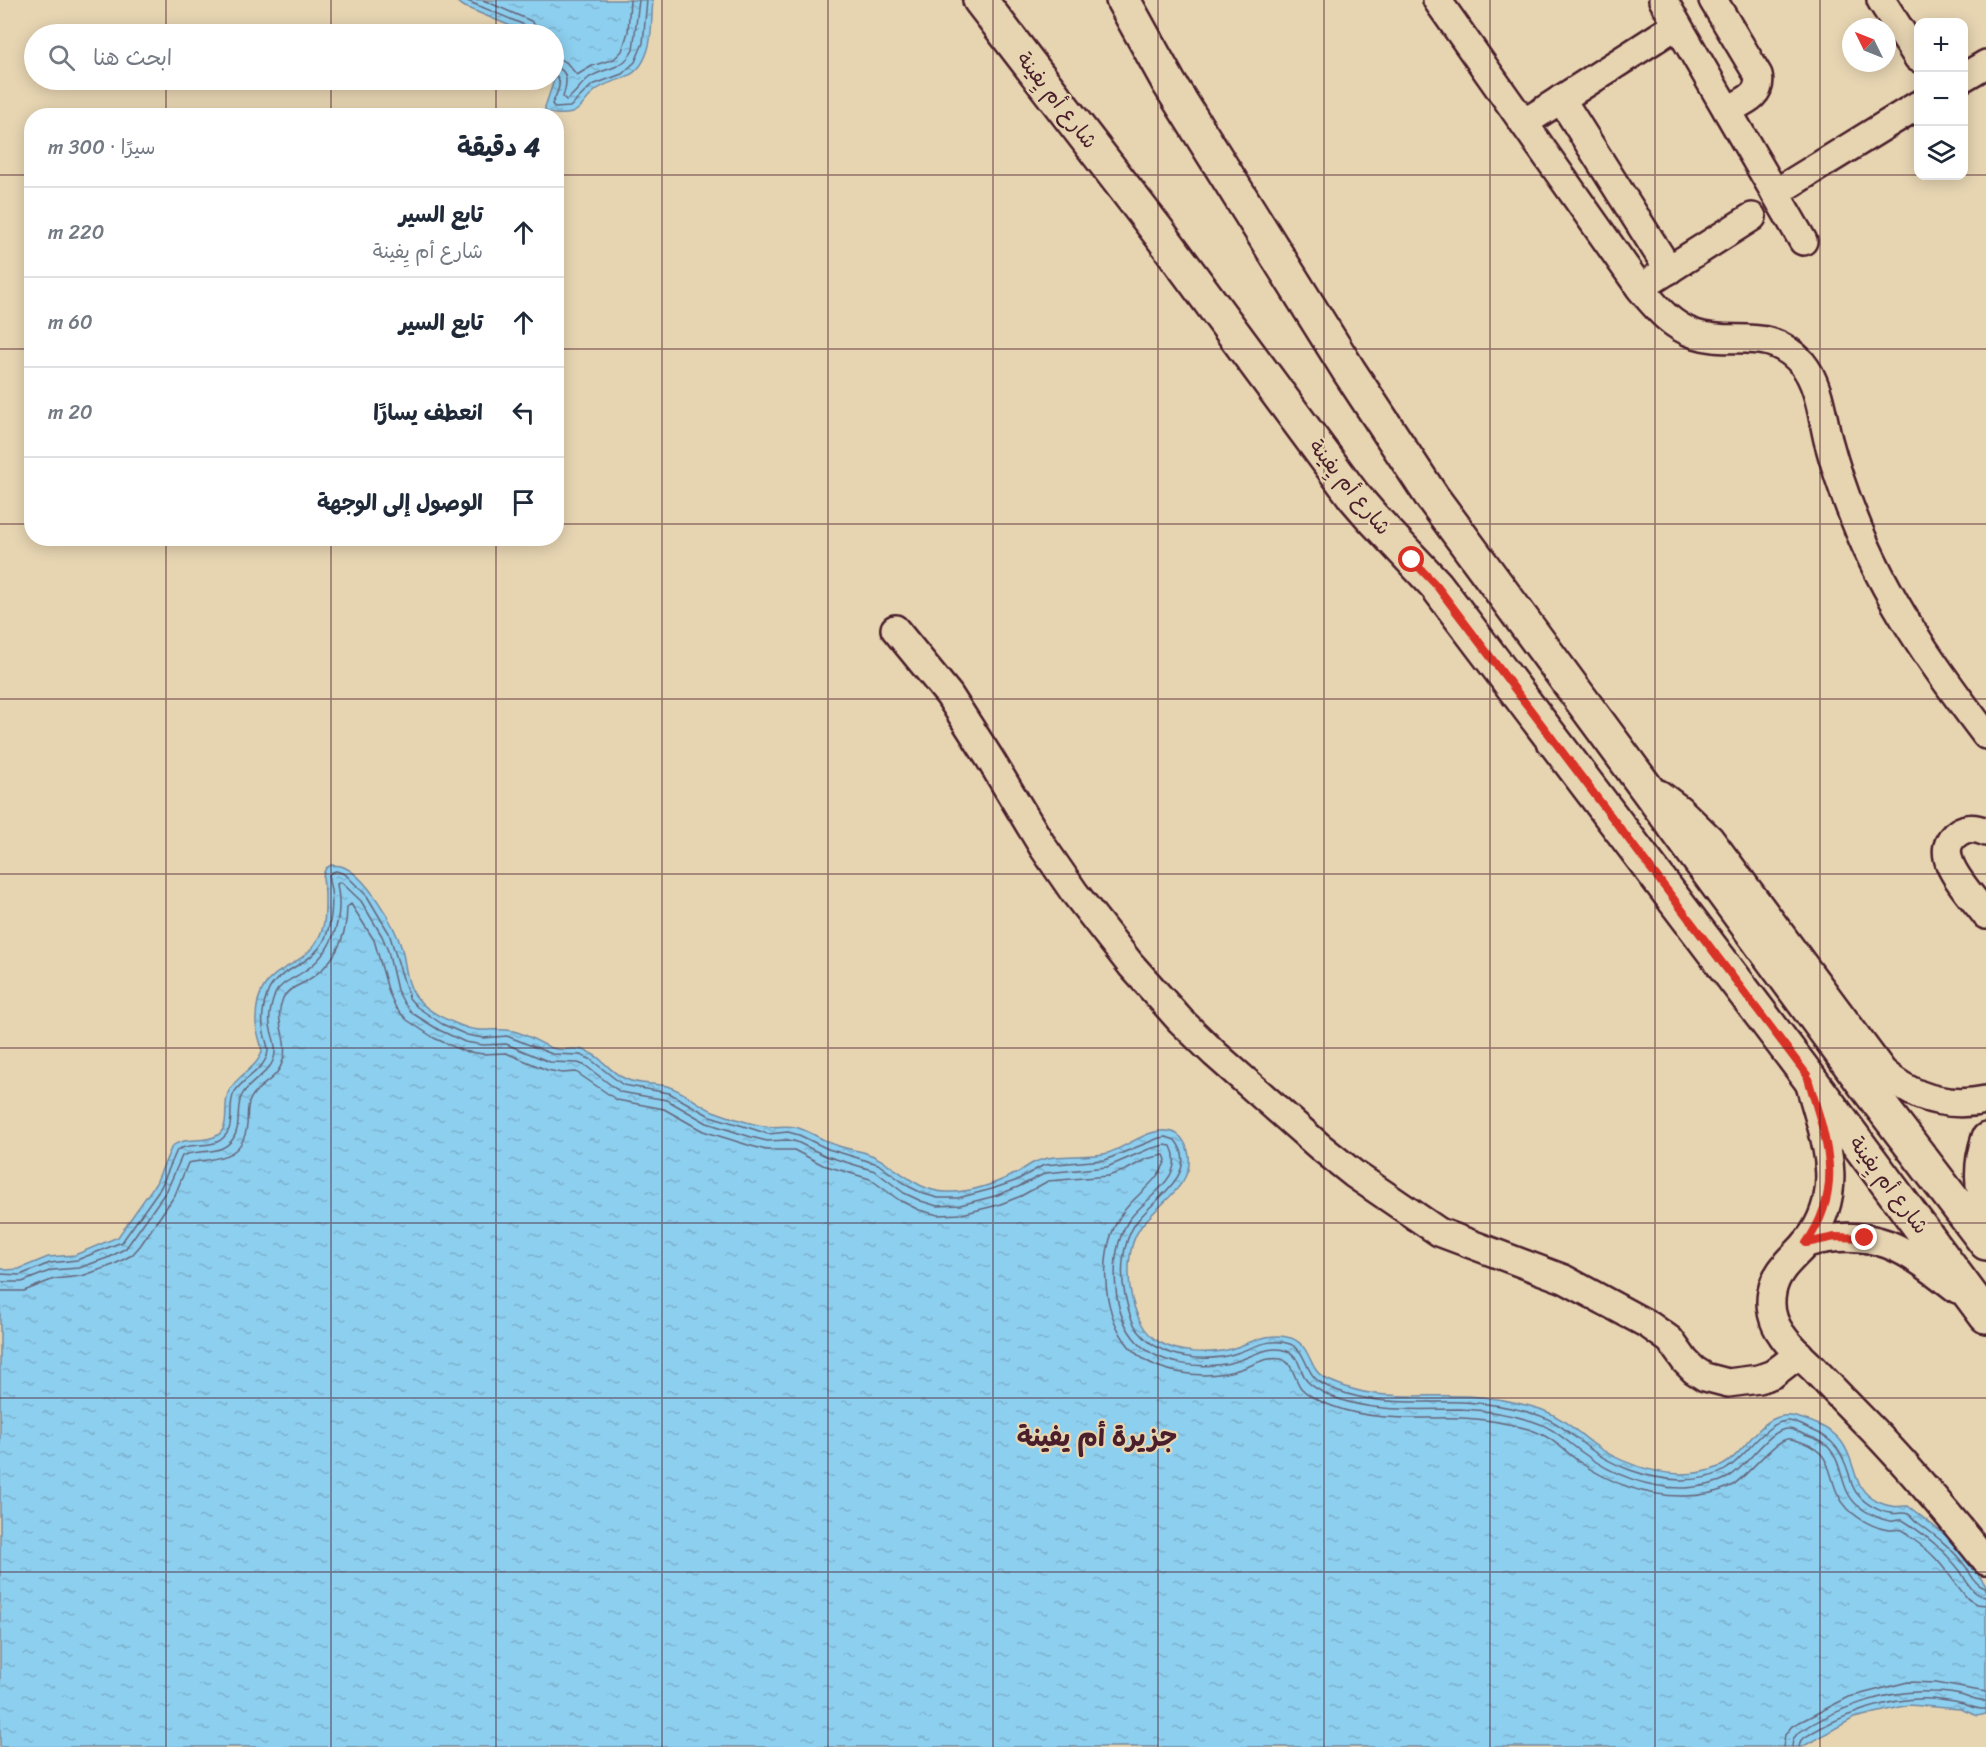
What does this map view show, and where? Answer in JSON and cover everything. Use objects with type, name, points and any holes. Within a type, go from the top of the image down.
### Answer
[{"type":"main road","name":"شارع أم يِفينة","points":[[980,0],[1160,234],[1353,495],[1371,518],[1436,585],[1984,1312]]},
{"type":"main road","name":"شارع أم يِفينة","points":[[1123,0],[1169,82],[1393,440],[1471,553],[1986,1243]]},
{"type":"street","points":[[1437,0],[1640,288],[1660,312],[1683,328],[1707,337],[1759,339],[1788,351],[1802,364],[1812,380],[1840,480],[1880,578],[1924,651],[1986,735]]},
{"type":"street","points":[[1663,0],[1803,241]]},
{"type":"street","points":[[1713,0],[1759,80],[1759,87],[1753,96],[1727,110]]},
{"type":"street","points":[[1881,0],[1914,52]]},
{"type":"street","points":[[1524,123],[1677,25]]},
{"type":"street","points":[[1968,75],[1986,64]]},
{"type":"street","points":[[1561,99],[1669,270]]},
{"type":"street","points":[[1775,193],[1914,107]]},
{"type":"street","points":[[1640,288],[1752,217]]},
{"type":"street","points":[[895,629],[949,695],[971,726],[1043,847],[1074,892],[1131,965],[1180,1020],[1215,1054],[1319,1146],[1354,1174],[1440,1233],[1564,1279],[1649,1325],[1670,1340],[1685,1361],[1705,1377],[1728,1383],[1758,1379],[1773,1374],[1799,1354]]},
{"type":"street","points":[[1644,785],[1679,809],[1710,839],[1883,1072],[1896,1083],[1924,1098],[1956,1104],[1986,1100]]},
{"type":"street","points":[[1986,831],[1974,828],[1960,832],[1950,842],[1947,857],[1953,871],[1986,915]]},
{"type":"street","points":[[1807,1075],[1829,1153],[1831,1170],[1827,1203],[1815,1231],[1781,1270],[1772,1293],[1771,1304],[1777,1326],[1782,1336],[1893,1452],[1986,1561]]},
{"type":"street","points":[[1986,1137],[1979,1181],[1986,1209]]},
{"type":"street","points":[[1806,1243],[1828,1238],[1850,1237],[1884,1242],[1919,1259],[1984,1312]]},
{"type":"water","points":[[454,0],[653,0],[648,48],[636,71],[602,86],[576,111],[566,114],[564,114],[564,108],[545,108],[551,90],[564,90],[564,24],[506,24]]},
{"type":"water","points":[[331,865],[341,866],[351,871],[378,902],[402,949],[407,975],[414,994],[422,1004],[438,1015],[469,1028],[513,1031],[552,1048],[579,1049],[589,1052],[620,1076],[631,1081],[667,1086],[713,1111],[744,1122],[767,1127],[800,1128],[828,1142],[874,1156],[914,1182],[935,1191],[956,1192],[974,1189],[1009,1177],[1044,1159],[1099,1155],[1116,1150],[1151,1133],[1169,1131],[1177,1134],[1184,1141],[1188,1151],[1187,1174],[1181,1184],[1140,1228],[1130,1253],[1129,1262],[1130,1290],[1139,1318],[1149,1334],[1167,1346],[1184,1351],[1213,1352],[1231,1349],[1268,1337],[1291,1338],[1301,1344],[1321,1376],[1343,1386],[1373,1394],[1477,1397],[1531,1406],[1561,1419],[1592,1443],[1622,1460],[1669,1473],[1696,1473],[1721,1466],[1739,1452],[1764,1425],[1784,1416],[1808,1421],[1832,1432],[1846,1449],[1858,1482],[1869,1496],[1886,1505],[1908,1506],[1949,1538],[1970,1562],[1986,1586],[1986,1714],[1978,1716],[1960,1709],[1909,1705],[1854,1718],[1802,1747],[0,1747],[0,1268],[19,1269],[48,1257],[75,1255],[118,1237],[156,1183],[172,1146],[183,1141],[213,1138],[222,1131],[227,1096],[232,1085],[255,1063],[262,1052],[256,1024],[257,1003],[263,989],[280,971],[312,948],[320,935],[325,910],[323,874]]},
{"type":"district","name":"جزيرة أم يفينة","points":[[1097,1437]]},
{"type":"route","points":[[1412,560],[1436,585],[1807,1075],[1829,1153],[1831,1170],[1827,1203],[1815,1231],[1806,1243],[1835,1237],[1865,1238]]}]
